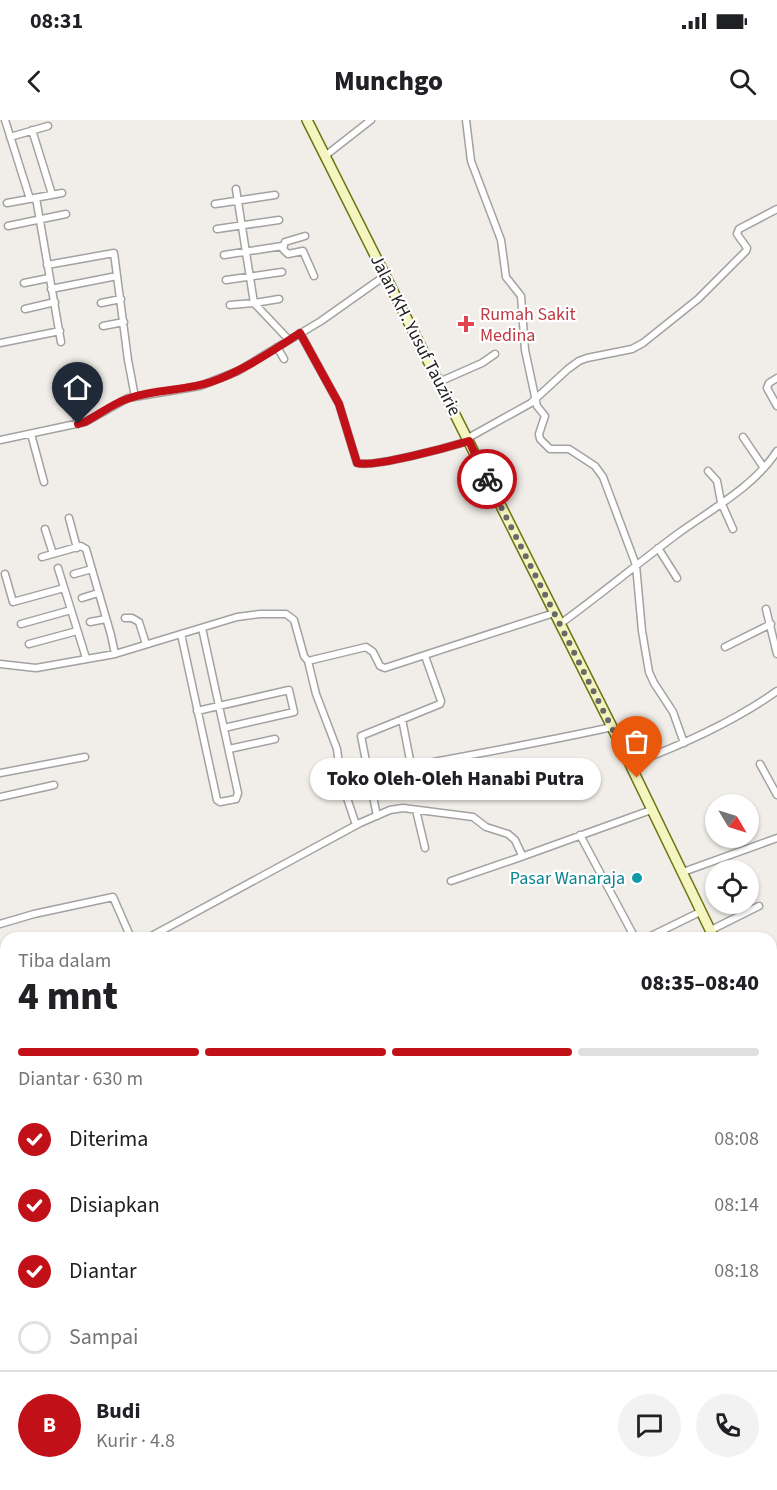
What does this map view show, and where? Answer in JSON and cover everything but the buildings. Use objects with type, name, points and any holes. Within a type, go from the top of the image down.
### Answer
[{"type":"main road","name":"Jalan KH. Yusuf Tauzirie","points":[[307,120],[631,764],[711,932]]},
{"type":"street","points":[[5,120],[40,219],[61,342]]},
{"type":"street","points":[[325,156],[372,120]]},
{"type":"street","points":[[466,120],[471,161],[501,240],[506,277],[521,296],[525,350],[535,400],[545,416],[539,434],[542,442],[551,449],[569,448],[600,471],[636,565],[642,631],[650,672],[654,683],[673,712],[684,743]]},
{"type":"street","points":[[10,137],[48,126]]},
{"type":"street","points":[[32,130],[51,191]]},
{"type":"street","points":[[236,189],[254,303],[289,340]]},
{"type":"street","points":[[7,203],[62,193]]},
{"type":"street","points":[[215,204],[275,195]]},
{"type":"street","points":[[300,333],[339,404],[357,463],[395,459],[469,440],[535,400],[579,361],[632,350],[672,321],[698,299],[746,251],[747,248],[737,234],[739,229],[777,209]]},
{"type":"street","points":[[8,226],[66,214]]},
{"type":"street","points":[[217,229],[279,220]]},
{"type":"street","points":[[224,255],[282,246],[285,242],[305,236]]},
{"type":"street","points":[[282,246],[284,252],[288,254],[303,251],[314,276]]},
{"type":"street","points":[[47,265],[114,253],[135,397]]},
{"type":"street","points":[[226,280],[282,272]]},
{"type":"street","points":[[0,440],[85,422],[116,404],[135,397],[183,390],[238,371],[321,321],[386,275]]},
{"type":"street","points":[[51,289],[117,276]]},
{"type":"street","points":[[24,283],[49,278]]},
{"type":"street","points":[[101,303],[121,299]]},
{"type":"street","points":[[230,305],[279,299]]},
{"type":"street","points":[[25,309],[55,302]]},
{"type":"street","points":[[103,326],[124,322]]},
{"type":"street","points":[[0,343],[60,331]]},
{"type":"street","points":[[277,347],[284,359]]},
{"type":"street","points":[[439,382],[482,363],[495,354]]},
{"type":"street","points":[[777,378],[769,383],[767,388],[777,406]]},
{"type":"street","points":[[72,395],[78,424]]},
{"type":"street","points":[[31,434],[44,482]]},
{"type":"street","points":[[743,437],[764,468]]},
{"type":"street","points":[[560,624],[764,468],[777,451]]},
{"type":"street","points":[[708,471],[717,481],[721,502],[733,529]]},
{"type":"street","points":[[69,518],[77,548]]},
{"type":"street","points":[[45,529],[53,554]]},
{"type":"street","points":[[42,557],[81,546],[86,549],[115,654]]},
{"type":"street","points":[[658,548],[677,578]]},
{"type":"street","points":[[58,568],[86,658]]},
{"type":"street","points":[[74,574],[92,569]]},
{"type":"street","points":[[5,574],[13,603],[64,588]]},
{"type":"street","points":[[82,598],[98,593]]},
{"type":"street","points":[[766,609],[777,654]]},
{"type":"street","points":[[21,624],[71,610]]},
{"type":"street","points":[[308,661],[363,647],[371,650],[383,668],[554,613]]},
{"type":"street","points":[[0,664],[36,668],[115,654],[237,617],[260,614],[288,615],[294,620],[316,694],[337,749],[340,780],[356,825]]},
{"type":"street","points":[[125,618],[132,618],[139,622],[146,644]]},
{"type":"street","points":[[90,622],[106,619]]},
{"type":"street","points":[[725,647],[771,624]]},
{"type":"street","points":[[181,634],[217,800],[220,802],[238,796],[202,628]]},
{"type":"street","points":[[29,645],[77,631]]},
{"type":"street","points":[[376,816],[362,735],[435,708],[440,704],[441,701],[425,656]]},
{"type":"street","points":[[197,711],[289,690],[294,712],[224,728]]},
{"type":"street","points":[[631,764],[684,743],[741,715],[777,691]]},
{"type":"street","points":[[402,719],[411,765]]},
{"type":"street","points":[[340,780],[612,727]]},
{"type":"street","points":[[229,749],[275,739]]},
{"type":"street","points":[[0,773],[85,757]]},
{"type":"street","points":[[760,764],[777,795]]},
{"type":"street","points":[[0,797],[54,785]]},
{"type":"street","points":[[159,932],[356,825],[400,808],[473,817],[486,827],[508,834],[515,840],[521,853],[520,858]]},
{"type":"street","points":[[416,810],[425,848]]},
{"type":"street","points":[[451,881],[651,810]]},
{"type":"street","points":[[580,835],[632,932]]},
{"type":"street","points":[[683,872],[777,838]]},
{"type":"street","points":[[0,924],[111,897],[115,899],[128,932]]},
{"type":"street","points":[[660,932],[702,912]]},
{"type":"street","points":[[715,932],[746,914]]},
{"type":"way so far","points":[[487,479],[637,778]]},
{"type":"place","name":"Rumah Sakit Medina","points":[[466,324]]},
{"type":"place","name":"Toko Oleh-Oleh Hanabi Putra","points":[[637,778]]},
{"type":"place","name":"Pasar Wanaraja","points":[[637,878]]},
{"type":"route","points":[[78,424],[128,398],[200,386],[238,371],[300,333],[339,404],[357,463],[395,459],[469,441],[487,479]]}]
